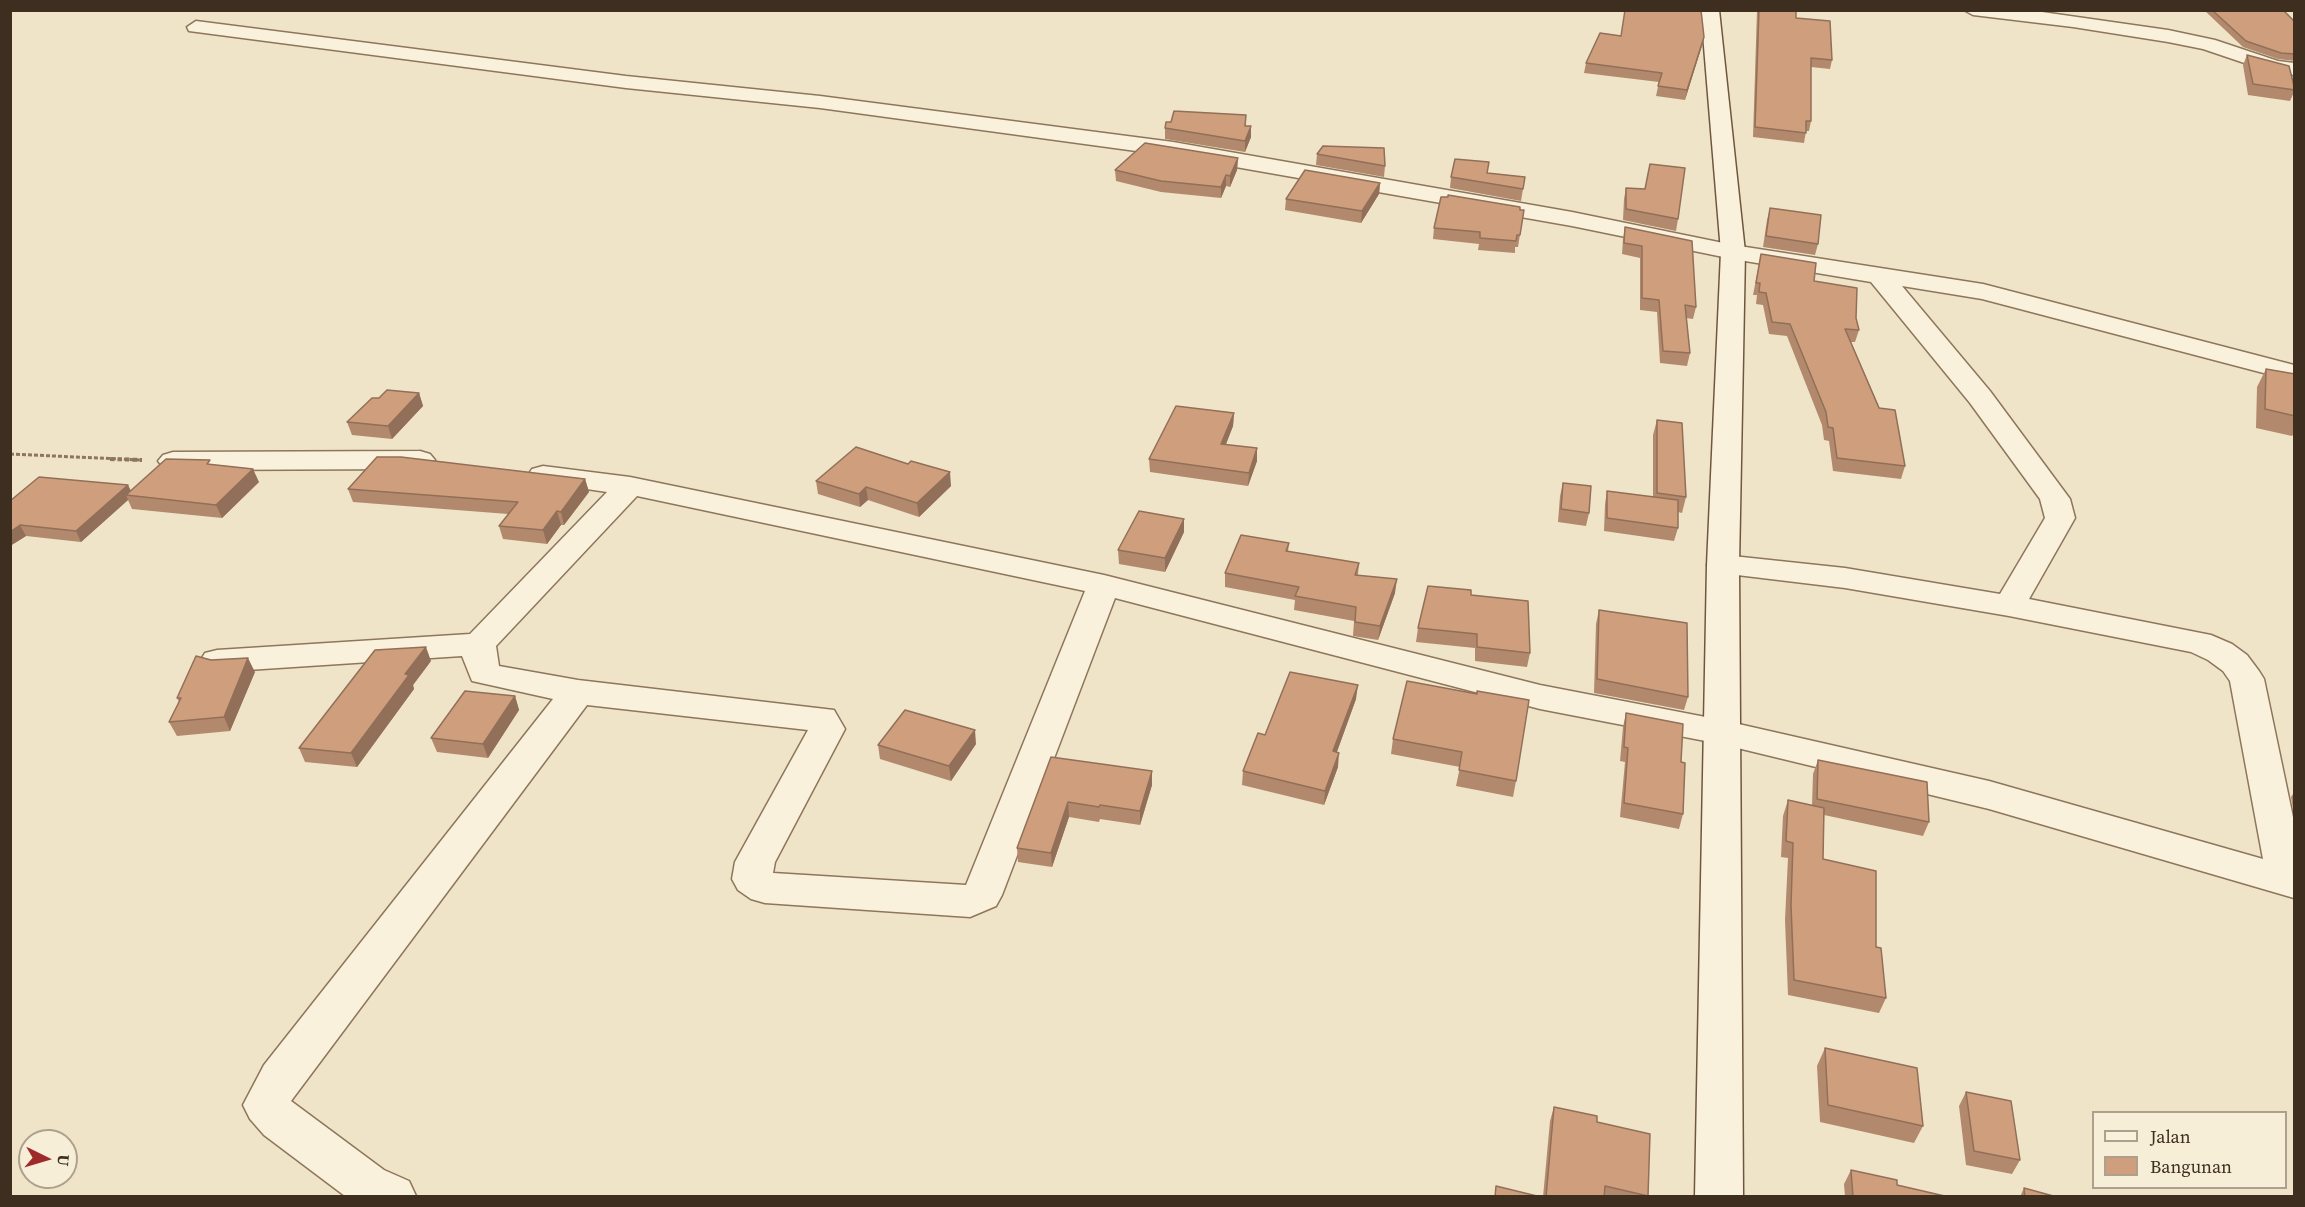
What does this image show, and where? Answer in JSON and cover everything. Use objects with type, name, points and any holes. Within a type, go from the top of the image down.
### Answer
[{"type":"street","points":[[1710,10],[1733,252],[1723,565],[1719,1197]]},
{"type":"street","points":[[1973,10],[2117,28],[2208,44],[2275,67],[2295,69]]},
{"type":"street","points":[[2108,10],[2117,28]]},
{"type":"street","points":[[196,27],[626,82],[820,102],[1173,149],[1572,219],[1733,252],[1878,274],[2020,301],[2295,373]]},
{"type":"street","points":[[1878,274],[1980,397],[2055,499],[2060,518],[2009,606]]},
{"type":"street","points":[[173,461],[406,459],[447,463]]},
{"type":"street","points":[[514,471],[630,486],[1104,585],[1540,697],[1721,732],[1989,795],[2291,882],[2247,679],[2235,663],[2199,643],[2009,606],[1845,578],[1723,565]]},
{"type":"street","points":[[217,661],[479,644],[630,486]]},
{"type":"street","points":[[479,644],[479,657],[484,673],[509,680],[578,692],[821,719],[827,729],[755,862],[752,879],[765,888],[970,901],[982,895],[1104,585]]},
{"type":"street","points":[[392,1197],[367,1185],[280,1121],[266,1105],[280,1078],[578,692]]},
{"type":"path","points":[[10,454],[173,461]]},
{"type":"building","points":[[1625,10],[1701,10],[1704,37],[1687,90],[1658,86],[1662,73],[1586,63],[1600,33],[1621,36]]},
{"type":"building","points":[[1759,10],[1796,10],[1796,18],[1830,21],[1832,60],[1811,58],[1811,121],[1806,121],[1806,133],[1755,127]]},
{"type":"building","points":[[2212,10],[2283,10],[2295,22],[2295,54],[2281,53],[2246,41]]},
{"type":"building","points":[[2247,55],[2289,66],[2295,90],[2253,84]]},
{"type":"building","points":[[1174,111],[1246,115],[1245,126],[1251,126],[1245,141],[1165,128],[1166,122],[1171,122]]},
{"type":"building","points":[[1145,143],[1238,158],[1230,176],[1226,175],[1221,187],[1161,181],[1115,170]]},
{"type":"building","points":[[1323,146],[1384,148],[1385,166],[1317,154]]},
{"type":"building","points":[[1455,159],[1489,162],[1487,173],[1525,177],[1523,189],[1451,177]]},
{"type":"building","points":[[1650,164],[1685,168],[1678,219],[1626,209],[1626,188],[1645,189]]},
{"type":"building","points":[[1305,170],[1380,183],[1362,211],[1286,199]]},
{"type":"building","points":[[1448,195],[1520,207],[1520,210],[1524,210],[1520,235],[1517,235],[1516,241],[1480,238],[1480,232],[1434,228],[1441,197],[1448,197]]},
{"type":"building","points":[[1770,208],[1821,215],[1818,244],[1766,236]]},
{"type":"building","points":[[1625,227],[1692,241],[1696,307],[1685,305],[1690,353],[1663,351],[1659,300],[1642,298],[1642,246],[1624,243]]},
{"type":"building","points":[[1761,254],[1816,263],[1814,281],[1857,288],[1856,318],[1859,330],[1845,329],[1879,408],[1895,410],[1905,466],[1837,458],[1833,428],[1828,427],[1826,412],[1790,324],[1772,322],[1766,293],[1759,292],[1760,283],[1756,283]]},
{"type":"building","points":[[2266,369],[2295,374],[2295,416],[2265,409]]},
{"type":"building","points":[[387,390],[419,393],[388,426],[347,422],[372,398],[379,398]]},
{"type":"building","points":[[1176,406],[1234,413],[1221,444],[1257,448],[1249,473],[1149,459]]},
{"type":"building","points":[[1657,420],[1682,423],[1686,497],[1657,493]]},
{"type":"building","points":[[856,447],[908,464],[911,461],[950,472],[917,503],[866,487],[859,494],[816,481]]},
{"type":"building","points":[[377,457],[401,457],[585,479],[561,512],[557,511],[543,530],[499,526],[518,502],[348,489]]},
{"type":"building","points":[[166,459],[210,460],[207,464],[253,469],[216,505],[126,495]]},
{"type":"building","points":[[39,477],[128,485],[76,531],[20,525],[10,532],[10,501]]},
{"type":"building","points":[[1563,483],[1591,486],[1589,513],[1561,509]]},
{"type":"building","points":[[1607,491],[1678,500],[1678,528],[1607,518]]},
{"type":"building","points":[[1139,511],[1184,519],[1165,558],[1118,550]]},
{"type":"building","points":[[1241,535],[1289,543],[1286,551],[1359,563],[1355,575],[1397,579],[1380,626],[1355,622],[1356,607],[1295,596],[1299,587],[1225,573]]},
{"type":"building","points":[[1428,586],[1471,590],[1471,595],[1528,601],[1530,653],[1477,647],[1477,634],[1418,628]]},
{"type":"building","points":[[1599,610],[1687,623],[1688,697],[1597,679]]},
{"type":"building","points":[[426,647],[405,674],[409,675],[351,753],[299,748],[375,650]]},
{"type":"building","points":[[196,656],[211,660],[248,658],[224,717],[169,722],[181,698],[177,698]]},
{"type":"building","points":[[1290,672],[1358,685],[1333,751],[1339,753],[1325,791],[1243,771],[1258,733],[1265,735]]},
{"type":"building","points":[[1407,681],[1477,694],[1477,691],[1529,700],[1516,781],[1459,770],[1462,752],[1393,739]]},
{"type":"building","points":[[465,691],[515,696],[483,744],[431,738]]},
{"type":"building","points":[[905,710],[975,730],[949,766],[878,745]]},
{"type":"building","points":[[1626,713],[1683,724],[1681,762],[1685,763],[1683,814],[1624,803],[1628,748],[1624,747]]},
{"type":"building","points":[[1051,757],[1152,771],[1140,811],[1068,802],[1051,853],[1017,848]]},
{"type":"building","points":[[1818,760],[1927,782],[1929,822],[1817,799]]},
{"type":"building","points":[[1788,800],[1824,808],[1823,859],[1876,871],[1876,947],[1881,948],[1886,998],[1794,980],[1791,905],[1793,843],[1786,841]]},
{"type":"building","points":[[1825,1048],[1917,1068],[1923,1126],[1828,1105]]},
{"type":"building","points":[[1966,1092],[2011,1101],[2020,1160],[1974,1151]]},
{"type":"building","points":[[1554,1107],[1597,1116],[1597,1122],[1650,1134],[1648,1196],[1605,1186],[1604,1197],[1546,1197]]},
{"type":"building","points":[[1851,1170],[1897,1180],[1897,1185],[1949,1197],[1853,1197]]},
{"type":"building","points":[[1496,1186],[1541,1197],[1495,1197]]},
{"type":"building","points":[[2024,1188],[2057,1197],[2025,1197]]}]
